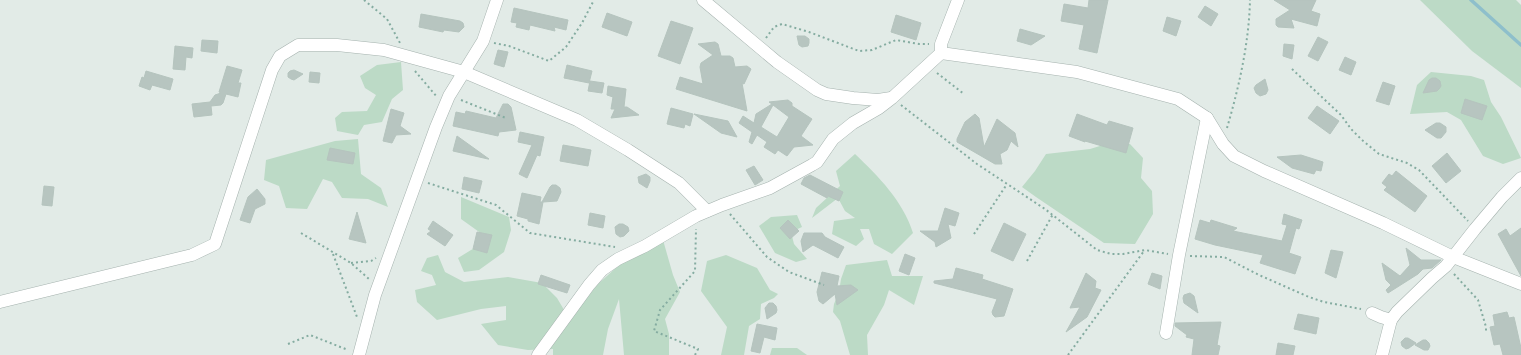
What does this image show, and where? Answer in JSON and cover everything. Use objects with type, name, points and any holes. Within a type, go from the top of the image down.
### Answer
[{"type":"street","points":[[359,355],[375,295],[436,126],[449,96],[483,41],[498,0]]},
{"type":"street","points":[[703,0],[783,66],[817,90],[826,94],[878,100],[892,98]]},
{"type":"street","points":[[538,355],[589,285],[602,270],[618,259],[645,246],[702,213],[770,188],[817,162],[833,139],[853,123],[879,108],[892,98],[912,81],[926,66],[941,48],[958,0]]},
{"type":"street","points":[[0,302],[192,255],[215,244],[272,70],[280,56],[298,45],[337,45],[384,50],[464,72],[577,120],[628,150],[679,183],[702,213]]},
{"type":"street","points":[[941,48],[1076,72],[1178,99],[1207,118],[1223,144],[1234,156],[1264,171],[1383,223],[1450,262],[1521,284]]},
{"type":"street","points":[[1166,333],[1179,256],[1207,118]]},
{"type":"street","points":[[1382,355],[1391,320],[1397,312],[1450,262],[1502,197],[1521,178]]},
{"type":"street","points":[[1372,313],[1391,320]]},
{"type":"path","points":[[483,41],[509,46],[549,61],[566,47],[582,23],[594,0]]},
{"type":"path","points":[[1223,144],[1237,94],[1250,17],[1250,0]]},
{"type":"path","points":[[760,46],[774,27],[782,24],[809,32],[859,51],[872,50],[896,40],[941,48]]},
{"type":"path","points":[[926,66],[942,75],[964,94]]},
{"type":"path","points":[[1292,69],[1341,115],[1351,129],[1362,140],[1379,154],[1408,163],[1419,170],[1475,229]]},
{"type":"path","points":[[449,96],[506,118]]},
{"type":"path","points":[[892,98],[977,164],[1053,214],[1097,250],[1111,254],[1123,254],[1145,250],[1179,256],[1224,257],[1259,275],[1310,297],[1324,302],[1358,308],[1372,313]]},
{"type":"path","points":[[418,179],[496,204],[530,232],[634,250]]},
{"type":"path","points":[[974,234],[1007,184]]},
{"type":"path","points":[[722,205],[767,257],[789,272],[824,285]]},
{"type":"path","points":[[696,355],[698,349],[654,331],[660,310],[695,271],[702,213]]},
{"type":"path","points":[[1027,261],[1053,214]]},
{"type":"path","points":[[301,233],[351,263],[368,278],[375,295]]},
{"type":"path","points":[[351,263],[371,261],[392,248]]},
{"type":"path","points":[[1068,355],[1145,250]]},
{"type":"path","points":[[333,253],[354,307],[357,320]]},
{"type":"path","points":[[1450,262],[1478,300],[1486,327],[1486,333]]},
{"type":"path","points":[[288,344],[310,335],[359,355]]},
{"type":"green space","points":[[1420,0],[1516,0],[1521,5],[1521,88],[1472,51]]},
{"type":"green space","points":[[401,62],[403,90],[392,99],[382,122],[364,125],[358,135],[337,131],[335,118],[342,112],[367,111],[376,95],[365,88],[360,76],[377,65]]},
{"type":"green space","points":[[1431,72],[1471,76],[1484,80],[1491,102],[1501,117],[1521,158],[1503,164],[1483,156],[1461,120],[1447,112],[1410,114],[1417,85]]},
{"type":"green space","points":[[358,139],[361,174],[381,188],[388,207],[368,199],[342,198],[332,182],[323,179],[307,209],[286,208],[279,186],[264,180],[266,160],[335,141]]},
{"type":"green space","points":[[1113,142],[1130,144],[1143,158],[1141,178],[1152,191],[1153,214],[1135,244],[1104,243],[1022,187],[1046,154],[1090,149]]},
{"type":"green space","points":[[855,154],[889,190],[897,200],[909,221],[913,233],[892,254],[874,244],[869,229],[860,229],[864,239],[856,246],[832,234],[834,221],[855,218],[845,211],[838,198],[812,218],[816,208],[840,186],[836,171]]},
{"type":"green space","points":[[461,197],[509,217],[511,230],[504,252],[479,270],[464,272],[458,258],[489,239],[461,219]]},
{"type":"green space","points":[[797,215],[802,227],[791,232],[794,244],[807,259],[796,262],[775,253],[759,226],[771,217]]},
{"type":"green space","points":[[663,240],[673,275],[680,292],[665,319],[669,334],[669,355],[624,355],[619,299],[608,329],[603,355],[553,355],[553,349],[528,350],[498,345],[481,324],[506,320],[506,306],[481,309],[437,320],[417,302],[415,290],[436,285],[432,275],[421,271],[427,258],[438,255],[445,272],[464,282],[508,277],[542,283],[557,298],[570,320],[597,285],[628,257]]},
{"type":"green space","points":[[726,255],[757,268],[770,290],[778,294],[774,298],[761,304],[760,319],[749,326],[744,355],[721,355],[727,327],[701,291],[707,261]]},
{"type":"green space","points":[[887,260],[892,276],[923,276],[914,305],[889,290],[884,305],[867,335],[868,355],[850,355],[840,321],[833,312],[846,265]]},
{"type":"green space","points":[[772,348],[797,348],[807,355],[770,355]]},
{"type":"building","points":[[1089,0],[1108,0],[1097,53],[1079,49],[1084,25],[1061,21],[1064,4],[1088,8]]},
{"type":"building","points":[[1274,0],[1316,0],[1311,11],[1320,14],[1317,26],[1291,19],[1294,28],[1278,27],[1276,25],[1276,19],[1290,10]]},
{"type":"building","points":[[1205,6],[1218,14],[1211,26],[1198,17]]},
{"type":"building","points":[[514,8],[568,20],[566,30],[554,27],[555,31],[530,25],[529,30],[516,27],[517,23],[511,22]]},
{"type":"building","points":[[607,13],[632,22],[627,36],[602,27]]},
{"type":"building","points":[[421,14],[460,21],[463,23],[464,27],[459,32],[444,30],[443,32],[419,27]]},
{"type":"building","points":[[896,15],[921,23],[916,40],[891,32]]},
{"type":"building","points":[[1167,17],[1181,21],[1176,36],[1163,31]]},
{"type":"building","points":[[671,21],[693,28],[680,64],[658,56]]},
{"type":"building","points":[[1020,29],[1045,36],[1031,45],[1017,41]]},
{"type":"building","points":[[797,36],[805,36],[809,39],[808,46],[802,47],[799,45]]},
{"type":"building","points":[[1318,37],[1328,42],[1318,61],[1308,56]]},
{"type":"building","points":[[202,40],[218,41],[217,53],[201,51]]},
{"type":"building","points":[[715,42],[718,44],[721,56],[730,56],[733,58],[735,67],[747,66],[751,69],[744,84],[742,83],[747,111],[676,89],[680,77],[703,84],[700,67],[701,63],[713,55],[698,44]]},
{"type":"building","points":[[1284,44],[1294,45],[1292,59],[1283,56]]},
{"type":"building","points":[[175,46],[193,48],[192,58],[186,57],[185,70],[173,69]]},
{"type":"building","points":[[498,50],[508,52],[504,67],[494,64]]},
{"type":"building","points":[[1345,57],[1356,62],[1351,75],[1339,70]]},
{"type":"building","points":[[567,65],[592,71],[589,83],[564,78]]},
{"type":"building","points":[[227,66],[242,70],[238,83],[241,83],[238,97],[226,94],[221,105],[211,106],[212,115],[194,117],[192,104],[210,102],[215,95],[221,93],[219,92]]},
{"type":"building","points":[[294,70],[303,74],[294,80],[288,77],[288,73]]},
{"type":"building","points":[[146,71],[173,79],[170,90],[152,85],[150,90],[139,86]]},
{"type":"building","points":[[310,72],[320,73],[319,83],[309,82]]},
{"type":"building","points":[[1436,78],[1440,81],[1441,86],[1437,91],[1423,93],[1429,80]]},
{"type":"building","points":[[1265,79],[1268,90],[1266,94],[1260,96],[1256,93],[1254,88]]},
{"type":"building","points":[[590,81],[604,83],[602,93],[588,91]]},
{"type":"building","points":[[1383,82],[1395,86],[1389,105],[1376,101]]},
{"type":"building","points":[[608,86],[626,89],[624,107],[627,107],[639,115],[611,118],[615,109],[611,109],[613,97],[607,95]]},
{"type":"building","points":[[1465,99],[1487,106],[1482,120],[1461,113]]},
{"type":"building","points":[[788,100],[792,103],[792,106],[812,119],[801,136],[813,145],[794,147],[787,156],[778,150],[775,154],[764,147],[767,142],[757,135],[752,144],[749,142],[752,132],[739,123],[743,116],[754,123],[756,114],[772,104],[769,102]],"holes":[[[773,105],[789,117],[777,137],[761,127]]]},
{"type":"building","points":[[503,104],[508,104],[511,107],[516,130],[499,132],[498,136],[453,126],[456,112],[465,114],[466,111],[496,118]]},
{"type":"building","points":[[1317,106],[1339,121],[1330,134],[1308,118]]},
{"type":"building","points":[[671,108],[693,114],[690,126],[685,124],[684,128],[667,124]]},
{"type":"building","points":[[391,109],[404,113],[400,126],[411,134],[396,135],[392,143],[383,141]]},
{"type":"building","points":[[694,114],[728,121],[737,137],[721,133]]},
{"type":"building","points":[[975,114],[979,118],[984,147],[997,119],[1015,133],[1018,147],[1011,141],[1007,150],[1000,154],[1002,164],[995,164],[957,142],[965,122]]},
{"type":"building","points":[[1077,114],[1107,125],[1109,121],[1133,128],[1126,153],[1069,136]]},
{"type":"building","points":[[1436,123],[1440,123],[1446,127],[1446,132],[1441,138],[1437,138],[1425,130]]},
{"type":"building","points":[[520,132],[544,137],[540,156],[537,155],[527,178],[519,174],[532,145],[518,142]]},
{"type":"building","points":[[457,136],[489,159],[453,151]]},
{"type":"building","points":[[563,145],[591,150],[588,166],[560,161]]},
{"type":"building","points":[[330,148],[355,153],[353,164],[327,160]]},
{"type":"building","points":[[1447,153],[1461,171],[1446,183],[1432,166]]},
{"type":"building","points":[[1301,155],[1323,162],[1321,171],[1316,170],[1314,174],[1292,168],[1277,157]]},
{"type":"building","points":[[754,166],[763,180],[755,185],[746,170]]},
{"type":"building","points":[[1396,171],[1427,196],[1415,212],[1384,190],[1387,187],[1382,183],[1389,174],[1392,176]]},
{"type":"building","points":[[646,174],[650,177],[647,188],[639,183],[638,177]]},
{"type":"building","points":[[810,175],[843,192],[839,201],[828,196],[827,198],[801,184],[804,178]]},
{"type":"building","points":[[464,177],[482,181],[479,193],[462,189]]},
{"type":"building","points":[[552,185],[556,185],[560,188],[561,192],[557,201],[543,202],[539,224],[517,216],[522,193],[541,197],[540,202],[542,202]]},
{"type":"building","points":[[44,186],[54,187],[52,206],[42,205]]},
{"type":"building","points":[[257,189],[265,199],[265,204],[255,209],[250,223],[240,220],[248,197]]},
{"type":"building","points":[[945,208],[959,213],[955,226],[948,224],[951,238],[936,247],[935,242],[920,231],[938,231]]},
{"type":"building","points":[[357,212],[366,243],[349,239]]},
{"type":"building","points":[[590,213],[605,216],[603,228],[588,225]]},
{"type":"building","points":[[1284,214],[1302,220],[1299,229],[1296,228],[1289,253],[1301,257],[1295,274],[1260,263],[1263,255],[1215,245],[1195,239],[1200,220],[1210,223],[1211,220],[1237,228],[1233,231],[1282,241],[1287,225],[1282,224]]},
{"type":"building","points":[[788,220],[799,231],[790,239],[780,228]]},
{"type":"building","points":[[433,221],[453,235],[445,246],[427,234],[431,231],[428,229]]},
{"type":"building","points":[[1004,223],[1026,234],[1013,261],[991,251]]},
{"type":"building","points":[[619,224],[623,224],[628,227],[629,231],[624,236],[620,237],[616,234],[615,227]]},
{"type":"building","points":[[1521,228],[1521,276],[1498,234],[1506,229],[1510,236]]},
{"type":"building","points":[[477,232],[492,235],[487,253],[473,249]]},
{"type":"building","points":[[804,233],[822,233],[825,237],[844,247],[838,258],[813,245],[803,252],[801,241]]},
{"type":"building","points":[[1406,248],[1421,260],[1441,260],[1432,268],[1423,269],[1418,274],[1388,293],[1386,290],[1391,285],[1386,280],[1382,263],[1400,276],[1410,265]]},
{"type":"building","points":[[1331,250],[1343,252],[1336,278],[1325,273]]},
{"type":"building","points":[[905,254],[915,258],[909,275],[899,271]]},
{"type":"building","points":[[956,268],[983,275],[982,279],[1013,289],[1004,316],[995,317],[993,315],[992,312],[997,299],[934,283],[934,281],[953,279]]},
{"type":"building","points":[[822,272],[839,276],[837,286],[851,285],[858,290],[837,305],[835,294],[823,304],[819,301],[817,292]]},
{"type":"building","points":[[1086,273],[1096,281],[1095,288],[1101,290],[1087,317],[1066,332],[1080,307],[1070,308]]},
{"type":"building","points":[[1152,273],[1162,276],[1160,289],[1148,284]]},
{"type":"building","points":[[541,275],[570,285],[567,293],[538,284]]},
{"type":"building","points":[[1190,293],[1194,296],[1198,313],[1184,303],[1184,295]]},
{"type":"building","points":[[769,303],[773,303],[777,310],[776,313],[767,319],[765,308]]},
{"type":"building","points":[[1507,312],[1509,318],[1514,317],[1521,348],[1521,355],[1503,355],[1500,344],[1494,345],[1490,327],[1495,326],[1493,315]]},
{"type":"building","points":[[1298,314],[1319,318],[1316,334],[1294,329]]},
{"type":"building","points":[[1221,322],[1217,345],[1220,346],[1218,355],[1192,355],[1194,339],[1186,337],[1187,335],[1175,326],[1175,323]]},
{"type":"building","points":[[757,324],[777,328],[775,340],[764,337],[760,353],[751,351]]},
{"type":"building","points":[[1405,338],[1408,338],[1416,343],[1406,349],[1402,346],[1401,342]]},
{"type":"building","points":[[1423,340],[1426,340],[1429,343],[1430,346],[1428,350],[1424,350],[1415,345]]},
{"type":"building","points":[[1278,343],[1295,346],[1293,355],[1276,355]]},
{"type":"waterway","points":[[1471,0],[1521,45]]}]
